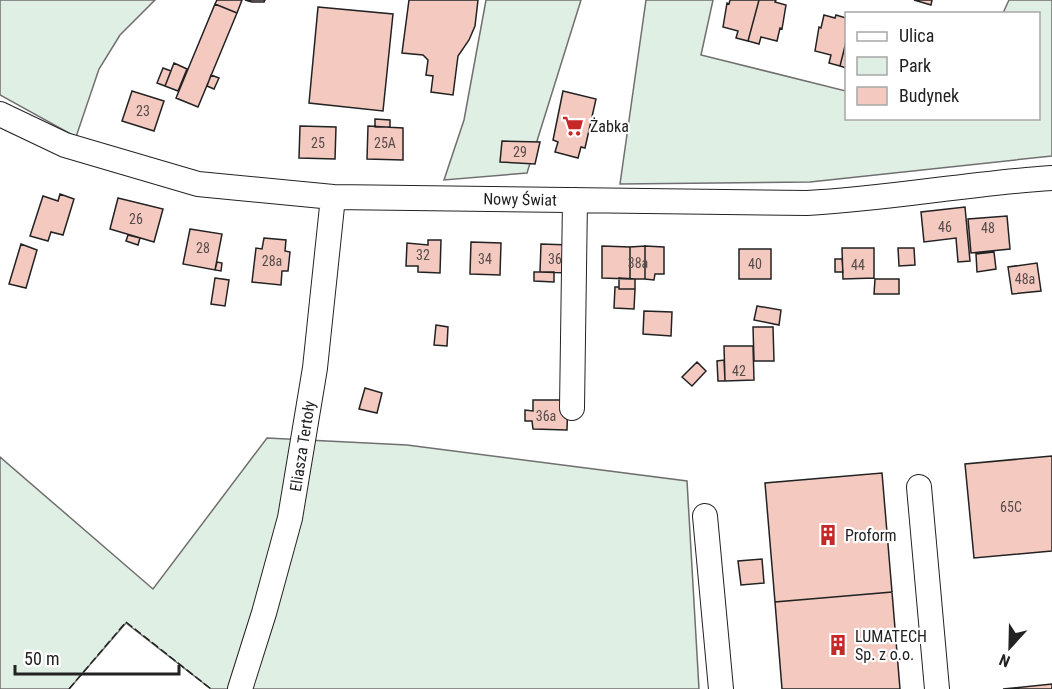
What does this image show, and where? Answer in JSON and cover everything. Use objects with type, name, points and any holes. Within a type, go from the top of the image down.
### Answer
[{"type":"street","name":"Nowy Świat","points":[[0,114],[65,145],[198,184],[333,197],[807,203],[844,201],[1000,181],[1052,178]]},
{"type":"street","name":"Eliasza Tertoły","points":[[240,689],[290,518],[315,368],[333,197]]},
{"type":"street","points":[[572,408],[575,200]]},
{"type":"street","points":[[919,487],[937,689]]},
{"type":"street","points":[[705,516],[721,689]]},
{"type":"green space","points":[[0,0],[155,0],[120,35],[99,69],[76,137],[0,95]]},
{"type":"green space","points":[[486,0],[581,0],[527,173],[444,180],[464,120]]},
{"type":"green space","points":[[646,0],[713,0],[701,55],[845,91],[845,120],[1040,120],[1040,12],[1003,12],[1009,0],[1052,0],[1052,156],[810,182],[620,184]]},
{"type":"green space","points":[[267,438],[407,445],[687,481],[699,689],[211,689],[126,623],[69,689],[0,689],[0,457],[153,589]]},
{"type":"building","points":[[217,0],[242,0],[237,13],[215,4]]},
{"type":"building","points":[[245,0],[265,0],[264,2],[252,2]]},
{"type":"building","points":[[409,0],[478,0],[475,26],[458,56],[453,95],[431,92],[433,76],[426,75],[428,60],[423,55],[402,53]]},
{"type":"building","points":[[730,0],[759,0],[748,41],[736,38],[738,31],[723,27],[727,3],[729,4]]},
{"type":"building","points":[[759,0],[776,0],[775,2],[786,5],[782,29],[780,28],[777,41],[761,37],[759,44],[748,41]]},
{"type":"building","points":[[914,0],[932,0],[931,5]]},
{"type":"building","points":[[215,4],[237,13],[198,107],[176,98]]},
{"type":"building","points":[[318,7],[393,14],[383,111],[309,103]]},
{"type":"building","points":[[824,15],[845,18],[845,46],[840,66],[829,63],[831,55],[815,51],[819,27],[821,28]]},
{"type":"building","points":[[845,46],[845,68],[840,66]]},
{"type":"building","points":[[174,63],[187,69],[178,91],[165,86]]},
{"type":"building","points":[[163,68],[171,71],[165,86],[157,83]]},
{"type":"building","points":[[211,75],[219,78],[214,89],[207,86]]},
{"type":"building","points":[[132,91],[164,101],[154,131],[122,121]]},
{"type":"building","points":[[563,91],[596,99],[585,148],[581,147],[578,158],[555,152],[558,142],[553,140]]},
{"type":"building","points":[[375,119],[390,120],[390,127],[375,127]]},
{"type":"building","points":[[300,126],[336,127],[335,159],[299,158]]},
{"type":"building","points":[[368,126],[403,128],[403,160],[367,159]]},
{"type":"building","points":[[502,141],[540,142],[535,164],[500,162]]},
{"type":"building","points":[[60,194],[74,199],[63,235],[51,232],[48,241],[30,236],[43,196],[58,201]]},
{"type":"building","points":[[118,198],[163,209],[154,242],[110,229]]},
{"type":"building","points":[[965,207],[970,261],[958,262],[956,238],[924,242],[921,212]]},
{"type":"building","points":[[1007,216],[1010,249],[971,253],[968,219]]},
{"type":"building","points":[[190,229],[222,234],[215,270],[183,264]]},
{"type":"building","points":[[128,235],[140,238],[138,245],[126,241]]},
{"type":"building","points":[[264,238],[286,240],[285,251],[290,252],[288,271],[282,271],[281,285],[252,282],[256,248],[262,249]]},
{"type":"building","points":[[428,240],[441,240],[440,273],[418,272],[418,266],[406,266],[407,243],[428,245]]},
{"type":"building","points":[[471,242],[501,243],[500,275],[470,274]]},
{"type":"building","points":[[21,244],[37,250],[26,288],[9,284]]},
{"type":"building","points":[[541,244],[570,245],[570,273],[540,272]]},
{"type":"building","points":[[602,246],[630,247],[630,279],[602,278]]},
{"type":"building","points":[[645,246],[645,279],[630,279],[630,247]]},
{"type":"building","points":[[645,246],[664,247],[664,274],[655,274],[654,280],[645,279]]},
{"type":"building","points":[[842,248],[874,248],[874,278],[843,279]]},
{"type":"building","points":[[898,248],[914,248],[915,265],[899,266]]},
{"type":"building","points":[[739,249],[771,249],[771,279],[739,279]]},
{"type":"building","points":[[994,252],[996,269],[977,272],[976,254]]},
{"type":"building","points":[[835,259],[842,259],[843,272],[835,272]]},
{"type":"building","points":[[217,262],[222,263],[221,271],[215,270]]},
{"type":"building","points":[[1037,263],[1041,291],[1012,294],[1008,267]]},
{"type":"building","points":[[534,272],[554,272],[554,282],[534,281]]},
{"type":"building","points":[[215,278],[229,280],[225,306],[211,304]]},
{"type":"building","points":[[619,278],[635,279],[635,289],[619,289]]},
{"type":"building","points":[[875,279],[899,279],[899,294],[874,294]]},
{"type":"building","points":[[615,287],[635,289],[634,309],[614,308]]},
{"type":"building","points":[[757,306],[781,310],[779,325],[754,320]]},
{"type":"building","points":[[644,311],[672,312],[671,336],[643,334]]},
{"type":"building","points":[[436,325],[448,327],[447,346],[434,345]]},
{"type":"building","points":[[753,327],[773,327],[774,361],[754,361]]},
{"type":"building","points":[[724,346],[753,346],[754,380],[725,381]]},
{"type":"building","points":[[724,360],[725,381],[718,381],[717,361]]},
{"type":"building","points":[[697,362],[706,371],[692,386],[682,377]]},
{"type":"building","points":[[365,388],[382,393],[377,413],[359,409]]},
{"type":"building","points":[[533,400],[568,400],[567,430],[533,429],[532,421],[525,421],[525,410],[533,411]]},
{"type":"building","points":[[1052,456],[1052,551],[974,558],[965,464]]},
{"type":"building","name":"Proform","points":[[882,473],[892,592],[775,602],[765,483]]},
{"type":"building","points":[[762,559],[764,583],[741,585],[738,561]]},
{"type":"building","name":"LUMATECH Sp. z o.o.","points":[[892,592],[900,689],[782,689],[775,602]]},
{"type":"building","points":[[1052,684],[1052,689],[1003,689]]},
{"type":"fence","points":[[69,689],[126,622],[211,689]]},
{"type":"place","name":"Żabka","points":[[573,126]]},
{"type":"place","name":"Proform","points":[[828,535]]},
{"type":"place","name":"LUMATECH Sp. z o.o.","points":[[838,645]]}]
